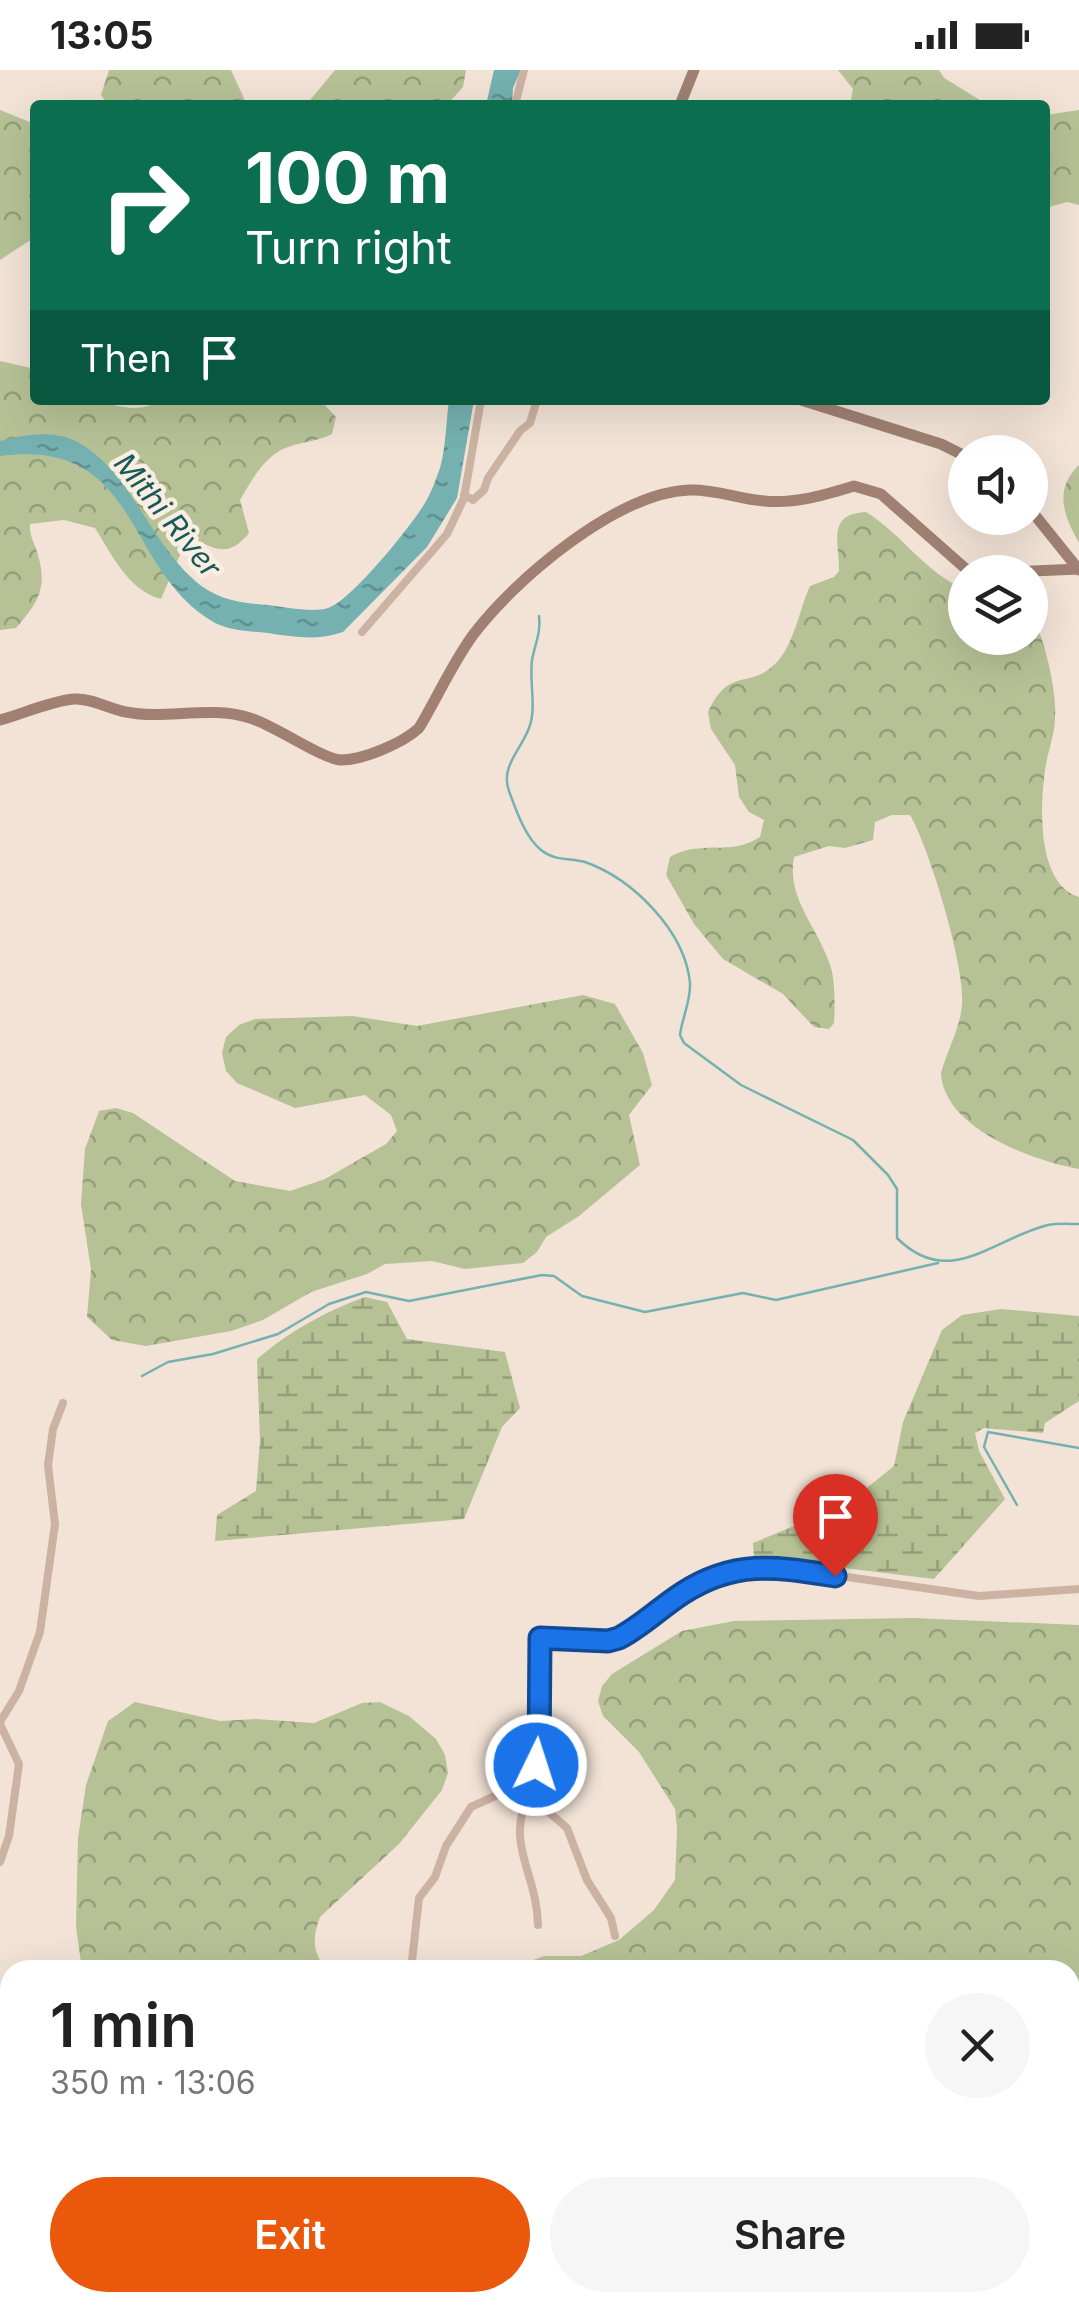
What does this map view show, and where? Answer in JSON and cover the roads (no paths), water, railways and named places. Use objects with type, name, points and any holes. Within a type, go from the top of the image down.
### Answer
[{"type":"street","points":[[517,100],[524,70]]},
{"type":"street","points":[[682,100],[694,70]]},
{"type":"street","points":[[362,632],[447,534],[464,494],[481,405]]},
{"type":"street","points":[[464,494],[473,500],[484,490],[488,478],[530,422],[535,405]]},
{"type":"street","points":[[832,406],[948,448]]},
{"type":"street","points":[[0,720],[70,699],[136,713],[210,711],[247,717],[333,758],[359,756],[419,728],[471,637],[562,548],[600,522],[669,492],[721,490],[761,501],[794,502],[854,486],[864,487],[880,494],[951,555]]},
{"type":"street","points":[[1048,532],[1078,570]]},
{"type":"street","points":[[1048,571],[1078,570]]},
{"type":"street","points":[[0,1862],[20,1764],[0,1723],[19,1691],[40,1632],[55,1524],[48,1465],[53,1429],[63,1402]]},
{"type":"street","points":[[413,1960],[419,1898],[434,1877],[446,1846],[471,1807],[496,1796],[514,1775],[531,1768],[539,1759],[540,1638],[619,1638],[682,1594],[723,1574],[746,1568],[770,1566],[979,1596],[1079,1590]]},
{"type":"street","points":[[531,1768],[537,1802],[567,1828],[586,1880],[612,1918],[615,1936]]},
{"type":"street","points":[[532,1788],[524,1802],[518,1846],[537,1897],[538,1925]]},
{"type":"street","points":[[0,2178],[0,2187]]},
{"type":"water","points":[[494,70],[521,70],[512,100],[487,100]]},
{"type":"water","points":[[448,405],[473,405],[457,498],[427,547],[343,632],[296,637],[215,623],[185,600],[162,572],[106,487],[80,467],[46,456],[0,456],[0,441],[41,434],[62,436],[81,444],[113,472],[177,562],[200,585],[237,601],[298,609],[328,608],[365,578],[425,503],[442,460]]},
{"type":"waterway","points":[[539,616],[531,668],[531,720],[509,766],[509,791],[535,845],[551,856],[585,862],[621,881],[654,909],[667,926],[686,964],[690,983],[680,1035],[684,1043],[741,1085],[853,1140],[897,1189],[897,1238],[916,1253],[935,1260],[953,1260],[1048,1225],[1079,1224]]},
{"type":"waterway","points":[[142,1376],[168,1362],[213,1354],[278,1334],[329,1304],[366,1292],[409,1301],[542,1275],[554,1276],[582,1296],[645,1312],[743,1293],[776,1300],[938,1263]]},
{"type":"waterway","points":[[1017,1505],[984,1447],[988,1432],[1079,1448]]},
{"type":"water label","name":"Mithi River","points":[[168,515]]}]
